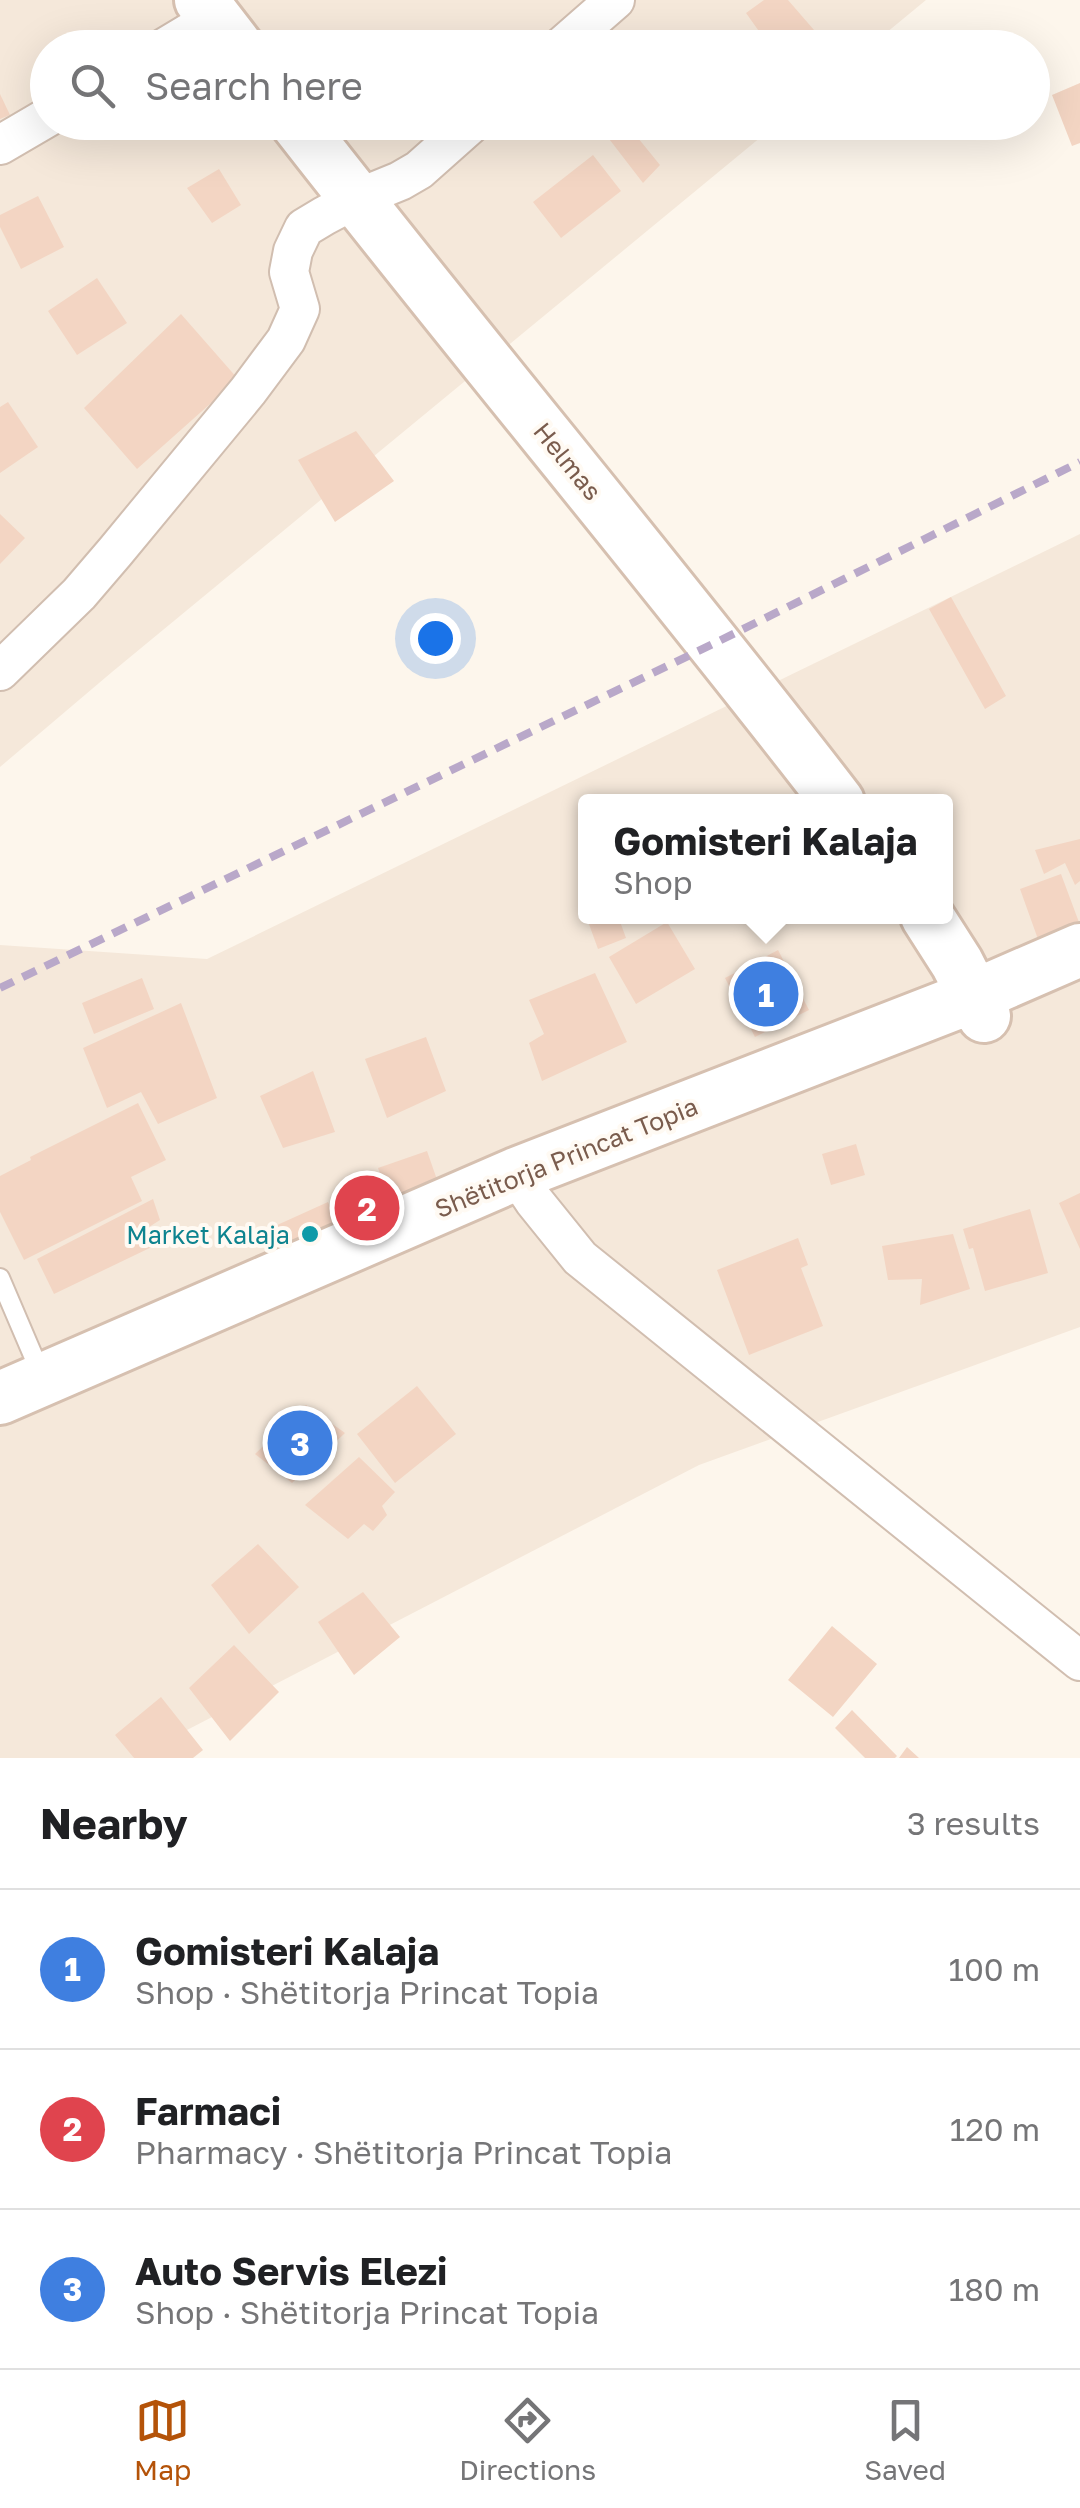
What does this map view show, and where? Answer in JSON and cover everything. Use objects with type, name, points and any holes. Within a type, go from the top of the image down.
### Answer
[{"type":"main road","name":"Helmas","points":[[310,140],[832,794]]},
{"type":"main road","points":[[932,924],[979,1006]]},
{"type":"main road","name":"Shëtitorja Princat Topia","points":[[11,1393],[516,1174],[979,1006],[1080,950]]},
{"type":"street","points":[[581,30],[615,0]]},
{"type":"street","points":[[0,145],[30,127]]},
{"type":"street","points":[[0,671],[79,594],[286,340],[300,309],[289,272],[304,228],[356,199],[400,181],[452,140]]},
{"type":"street","points":[[516,1174],[580,1258],[1080,1661]]},
{"type":"lane","points":[[0,1278],[11,1393]]},
{"type":"shaded area","points":[[0,0],[926,0],[890,30],[30,30],[30,140],[757,140],[0,767]]},
{"type":"shaded area","points":[[1080,534],[1080,1327],[699,1465],[133,1758],[0,1758],[0,945],[207,959]]},
{"type":"building","points":[[764,0],[788,0],[814,30],[758,30],[746,13]]},
{"type":"building","points":[[1080,83],[1080,143],[1072,146],[1052,95]]},
{"type":"building","points":[[0,94],[10,115],[0,119]]},
{"type":"building","points":[[610,140],[640,140],[660,165],[643,183]]},
{"type":"building","points":[[593,155],[621,191],[561,238],[533,202]]},
{"type":"building","points":[[219,169],[241,205],[212,223],[187,188]]},
{"type":"building","points":[[38,196],[64,247],[21,269],[0,227],[0,215]]},
{"type":"building","points":[[97,278],[127,323],[77,355],[48,311]]},
{"type":"building","points":[[181,314],[238,379],[137,469],[84,408]]},
{"type":"building","points":[[8,402],[38,447],[0,473],[0,407]]},
{"type":"building","points":[[356,431],[394,481],[335,522],[298,460]]},
{"type":"building","points":[[0,514],[25,538],[0,564]]},
{"type":"building","points":[[951,597],[1006,696],[985,709],[929,609]]},
{"type":"building","points":[[1080,839],[1080,881],[1075,885],[1065,863],[1044,874],[1035,850]]},
{"type":"building","points":[[1061,874],[1080,925],[1039,942],[1020,889]]},
{"type":"building","points":[[589,924],[621,924],[626,938],[598,949]]},
{"type":"building","points":[[668,924],[695,969],[636,1004],[609,957]]},
{"type":"building","points":[[778,950],[809,1010],[755,1037],[725,978]]},
{"type":"building","points":[[595,973],[627,1042],[542,1081],[529,1043],[544,1034],[529,1000]]},
{"type":"building","points":[[142,978],[154,1009],[94,1034],[82,1003]]},
{"type":"building","points":[[181,1003],[217,1098],[158,1124],[141,1092],[107,1108],[83,1048]]},
{"type":"building","points":[[426,1037],[446,1091],[387,1118],[365,1059]]},
{"type":"building","points":[[313,1071],[335,1132],[283,1148],[260,1096]]},
{"type":"building","points":[[138,1103],[166,1160],[131,1177],[142,1201],[24,1260],[0,1212],[0,1176]]},
{"type":"building","points":[[856,1144],[865,1175],[831,1185],[822,1154]]},
{"type":"building","points":[[427,1151],[442,1194],[393,1211],[378,1168]]},
{"type":"building","points":[[376,1182],[393,1218],[358,1235],[341,1198]]},
{"type":"building","points":[[1080,1193],[1080,1249],[1059,1203]]},
{"type":"building","points":[[153,1199],[160,1220],[149,1227],[158,1244],[54,1294],[37,1259]]},
{"type":"building","name":"Market Kalaja","points":[[328,1202],[345,1241],[292,1265],[275,1226]]},
{"type":"building","points":[[1030,1209],[1048,1273],[985,1291],[973,1248],[969,1249],[963,1229]]},
{"type":"building","points":[[953,1234],[970,1289],[920,1305],[922,1279],[888,1280],[882,1246]]},
{"type":"building","points":[[798,1238],[808,1265],[801,1268],[823,1326],[749,1355],[717,1270]]},
{"type":"building","points":[[417,1386],[456,1434],[395,1483],[357,1434]]},
{"type":"building","points":[[306,1405],[345,1433],[292,1483],[255,1454]]},
{"type":"building","points":[[359,1457],[395,1492],[382,1506],[387,1515],[373,1531],[364,1524],[348,1539],[305,1505]]},
{"type":"building","points":[[258,1544],[299,1587],[249,1634],[211,1585]]},
{"type":"building","points":[[363,1592],[400,1637],[354,1675],[318,1622]]},
{"type":"building","points":[[832,1626],[877,1664],[833,1717],[788,1680]]},
{"type":"building","points":[[234,1645],[279,1692],[230,1741],[189,1688]]},
{"type":"building","points":[[161,1697],[203,1750],[193,1758],[134,1758],[115,1735]]},
{"type":"building","points":[[852,1710],[895,1758],[865,1758],[835,1728]]},
{"type":"building","points":[[907,1747],[919,1758],[899,1758]]},
{"type":"railway","points":[[0,988],[1080,462]]},
{"type":"place","name":"Gomisteri Kalaja","points":[[766,994]]},
{"type":"place","name":"Farmaci","points":[[367,1208]]},
{"type":"place","name":"Market Kalaja","points":[[310,1234]]},
{"type":"place","name":"Auto Servis Elezi","points":[[300,1443]]}]
